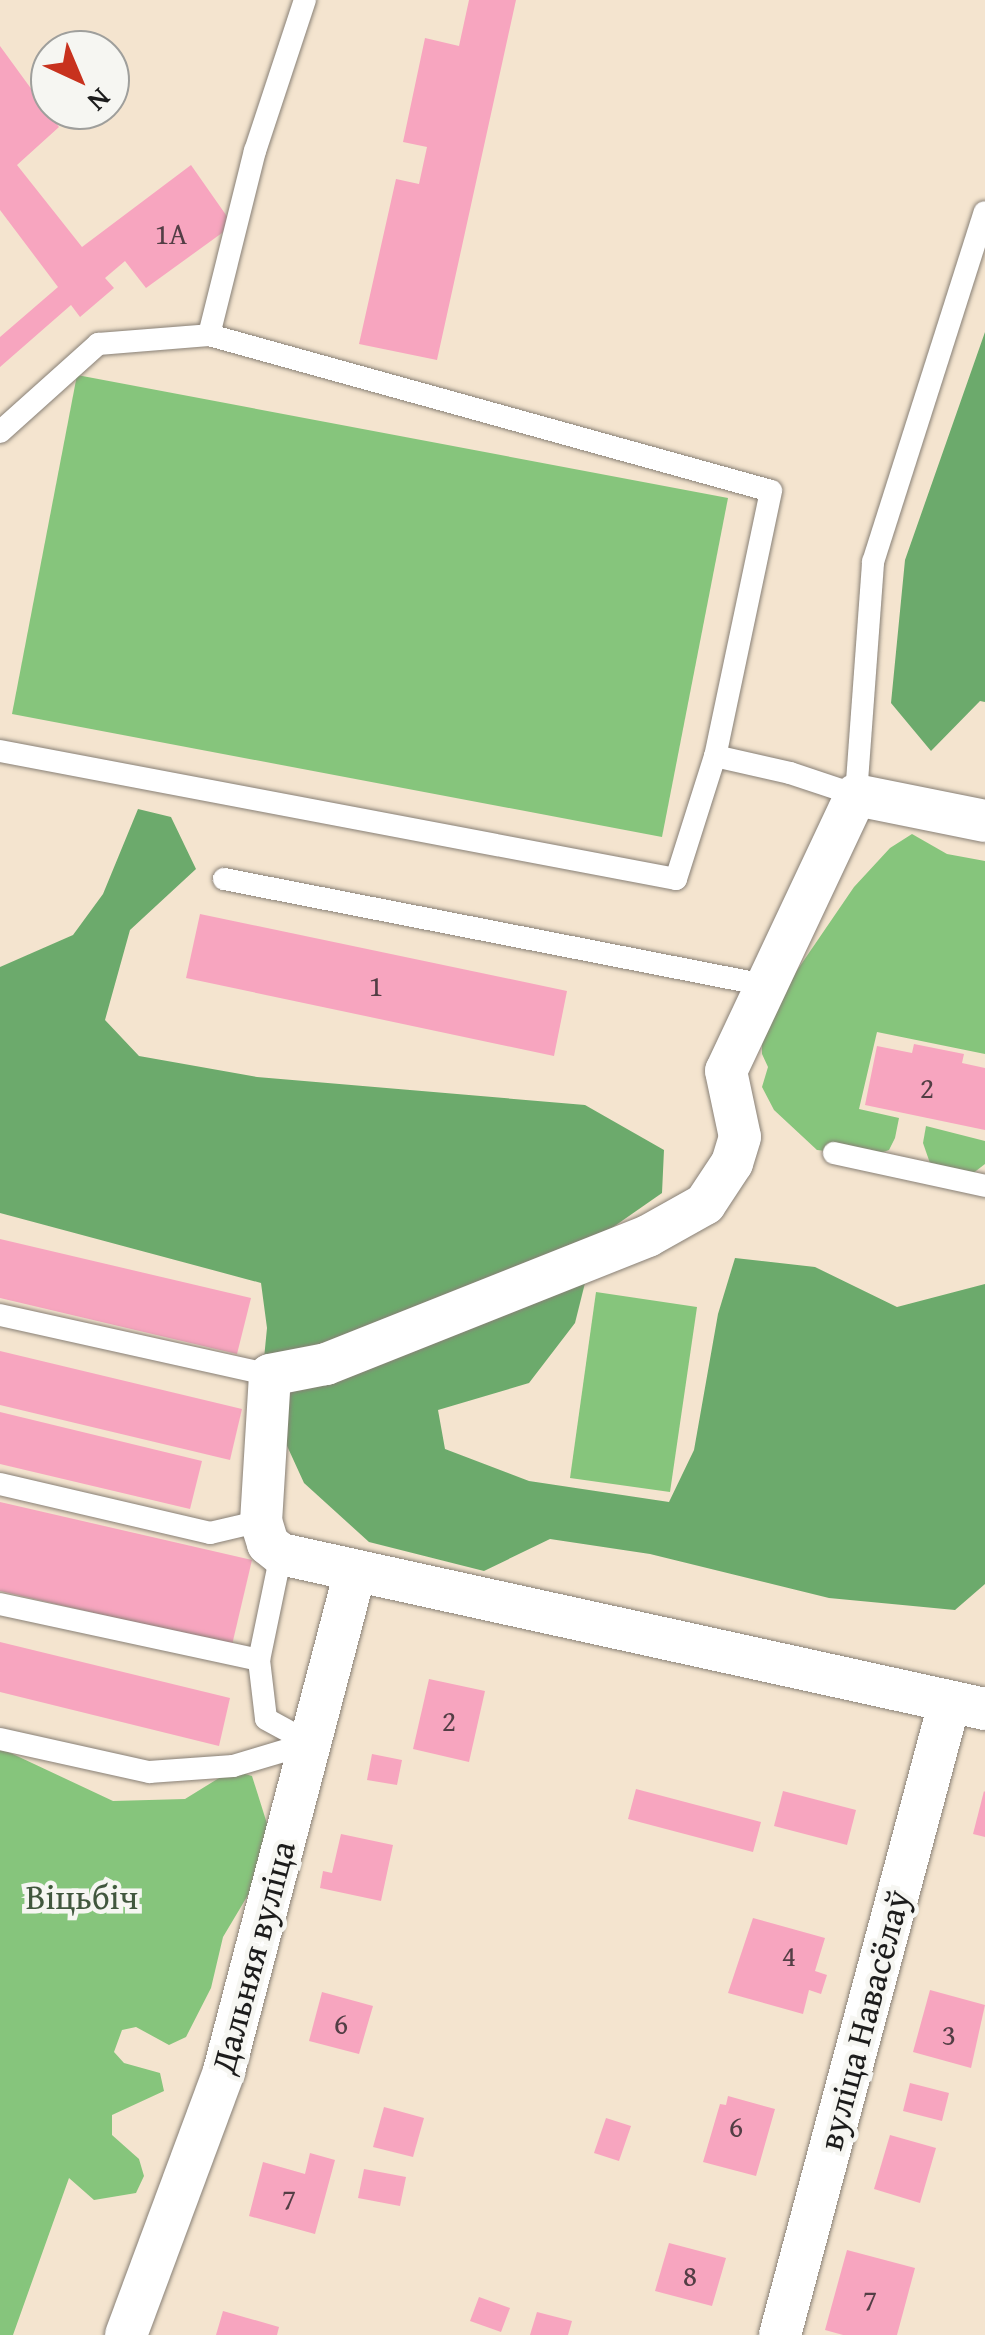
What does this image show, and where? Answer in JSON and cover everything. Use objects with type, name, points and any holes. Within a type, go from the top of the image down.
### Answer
[{"type":"street","points":[[967,1706],[354,1572],[271,1538],[270,1376],[344,1356],[648,1236],[704,1204],[732,1163],[740,1136],[726,1071],[856,795],[985,821]]},
{"type":"street","name":"Дальняя вуліца","points":[[126,2335],[224,2071],[354,1572]]},
{"type":"street","name":"вуліца Навасёлаў","points":[[780,2335],[967,1706]]},
{"type":"lane","points":[[209,335],[256,151],[305,0]]},
{"type":"lane","points":[[715,756],[790,773],[856,795],[873,562],[985,212]]},
{"type":"lane","points":[[0,432],[98,344],[209,335],[771,491],[715,756],[676,879],[0,750]]},
{"type":"lane","points":[[224,879],[765,985]]},
{"type":"lane","points":[[834,1153],[985,1186]]},
{"type":"lane","points":[[0,1315],[270,1376]]},
{"type":"lane","points":[[0,1484],[210,1533],[271,1538],[259,1660],[266,1719],[310,1743]]},
{"type":"lane","points":[[0,1604],[259,1660]]},
{"type":"lane","points":[[0,1739],[150,1772],[234,1766],[310,1743]]},
{"type":"green space","points":[[985,332],[985,702],[980,701],[931,751],[891,703],[905,560]]},
{"type":"green space","points":[[77,375],[728,498],[662,837],[12,714]]},
{"type":"green space","points":[[138,809],[171,817],[196,869],[130,930],[105,1020],[139,1056],[257,1077],[585,1105],[664,1150],[662,1193],[596,1239],[575,1323],[529,1383],[438,1410],[445,1449],[529,1481],[669,1502],[694,1450],[718,1314],[735,1258],[815,1267],[897,1307],[985,1284],[985,1584],[955,1610],[829,1598],[650,1554],[550,1539],[484,1571],[369,1542],[304,1483],[261,1389],[267,1328],[261,1283],[0,1213],[0,967],[73,935],[103,894]]},
{"type":"green space","points":[[912,834],[947,854],[985,861],[985,1054],[877,1032],[859,1109],[899,1118],[889,1150],[872,1156],[817,1150],[774,1110],[762,1087],[768,1067],[762,1054],[762,1035],[787,985],[854,887],[890,848]]},
{"type":"green space","points":[[926,1126],[985,1141],[985,1164],[972,1174],[932,1169],[923,1143]]},
{"type":"green space","points":[[596,1292],[697,1307],[670,1492],[570,1478]]},
{"type":"green space","name":"Віцьбіч","points":[[0,1748],[113,1801],[185,1799],[232,1770],[252,1776],[269,1830],[254,1885],[223,1937],[211,1988],[186,2037],[169,2045],[136,2027],[122,2030],[114,2052],[124,2063],[160,2073],[164,2091],[112,2115],[112,2135],[139,2159],[144,2176],[136,2193],[94,2200],[69,2178],[13,2335],[0,2335]]},
{"type":"building","points":[[469,0],[516,0],[437,360],[359,344],[396,179],[419,184],[427,147],[403,142],[425,38],[459,46]]},
{"type":"building","points":[[0,46],[30,87],[30,130],[56,130],[17,165],[82,247],[191,165],[233,225],[146,288],[125,261],[105,278],[114,288],[80,317],[71,305],[0,367],[0,337],[58,287],[0,210]]},
{"type":"building","points":[[200,914],[567,991],[554,1056],[186,978]]},
{"type":"building","points":[[914,1044],[964,1054],[962,1063],[985,1068],[985,1130],[865,1105],[877,1046],[912,1053]]},
{"type":"building","points":[[0,1239],[251,1298],[237,1354],[0,1298]]},
{"type":"building","points":[[0,1351],[242,1409],[230,1460],[0,1405]]},
{"type":"building","points":[[0,1412],[202,1461],[190,1509],[0,1464]]},
{"type":"building","points":[[0,1502],[252,1560],[232,1645],[0,1591]]},
{"type":"building","points":[[0,1642],[230,1698],[219,1746],[0,1692]]},
{"type":"building","points":[[429,1679],[485,1691],[469,1762],[413,1749]]},
{"type":"building","points":[[372,1754],[402,1760],[397,1785],[367,1780]]},
{"type":"building","points":[[636,1789],[761,1822],[753,1852],[628,1819]]},
{"type":"building","points":[[783,1791],[856,1810],[847,1845],[774,1826]]},
{"type":"building","points":[[985,1792],[985,1837],[973,1834]]},
{"type":"building","points":[[341,1834],[393,1845],[381,1901],[320,1888],[323,1871],[332,1873]]},
{"type":"building","points":[[753,1918],[825,1938],[815,1971],[827,1975],[821,1994],[809,1990],[803,2014],[728,1993]]},
{"type":"building","points":[[930,1990],[985,2005],[971,2068],[913,2052]]},
{"type":"building","points":[[322,1992],[373,2006],[359,2054],[309,2041]]},
{"type":"building","points":[[910,2083],[949,2093],[942,2121],[903,2111]]},
{"type":"building","points":[[728,2096],[775,2109],[756,2176],[703,2162],[720,2104],[726,2105]]},
{"type":"building","points":[[384,2107],[424,2118],[413,2157],[373,2147]]},
{"type":"building","points":[[606,2118],[631,2126],[619,2161],[594,2153]]},
{"type":"building","points":[[890,2135],[936,2148],[920,2203],[874,2189]]},
{"type":"building","points":[[310,2153],[335,2160],[315,2234],[249,2216],[263,2162],[305,2174]]},
{"type":"building","points":[[364,2169],[406,2177],[400,2206],[358,2198]]},
{"type":"building","points":[[669,2243],[726,2258],[712,2306],[655,2291]]},
{"type":"building","points":[[847,2250],[915,2268],[897,2335],[843,2335],[825,2330]]},
{"type":"building","points":[[479,2297],[510,2308],[501,2332],[470,2321]]},
{"type":"building","points":[[223,2311],[279,2327],[277,2335],[216,2335]]},
{"type":"building","points":[[537,2312],[572,2321],[568,2335],[530,2335]]}]
